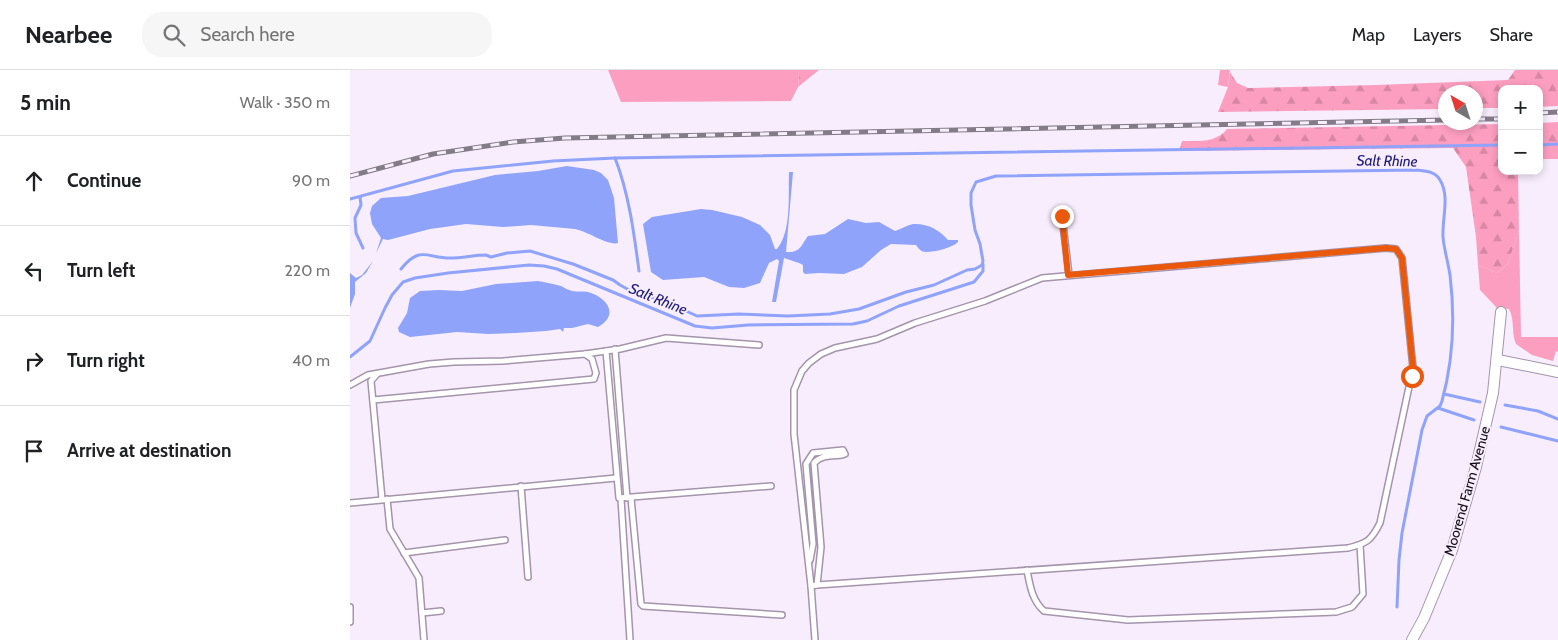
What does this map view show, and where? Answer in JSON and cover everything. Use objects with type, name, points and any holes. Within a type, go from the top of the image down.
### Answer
[{"type":"street","name":"Moorend Farm Avenue","points":[[1412,640],[1424,618],[1452,550],[1487,421],[1498,360],[1501,312]]},
{"type":"street","points":[[1498,360],[1558,372]]},
{"type":"street","name":"Moorend Farm Avenue","points":[[1418,640],[1424,618]]},
{"type":"lane","points":[[1062,216],[1068,275]]},
{"type":"lane","points":[[814,585],[1348,548],[1366,544],[1374,536],[1380,523],[1413,368],[1402,258],[1396,249],[1386,248],[1042,278],[985,301],[915,323],[877,338],[835,348],[821,354],[809,362],[802,371],[794,390],[794,434],[809,565],[814,585],[816,640]]},
{"type":"lane","points":[[350,386],[368,375],[437,363],[503,361],[585,354],[666,338],[759,345]]},
{"type":"lane","points":[[615,349],[626,498],[641,604],[782,615]]},
{"type":"lane","points":[[606,351],[619,498],[771,486]]},
{"type":"lane","points":[[373,400],[594,379],[596,373],[592,359],[585,354]]},
{"type":"lane","points":[[377,374],[371,381],[384,499],[390,529],[419,578],[424,640]]},
{"type":"lane","points":[[809,565],[813,544],[806,464],[813,453],[842,450],[845,454],[823,456],[814,463],[821,547],[814,585]]},
{"type":"lane","points":[[350,503],[616,478]]},
{"type":"lane","points":[[521,486],[528,577]]},
{"type":"lane","points":[[626,498],[626,571],[630,640]]},
{"type":"lane","points":[[404,553],[505,540]]},
{"type":"lane","points":[[1027,570],[1032,594],[1037,605],[1044,611],[1128,620],[1336,612],[1352,607],[1363,594],[1360,545]]},
{"type":"lane","points":[[350,607],[350,622]]},
{"type":"lane","points":[[422,613],[441,610]]},
{"type":"green space","points":[[608,70],[799,70],[798,87],[791,101],[621,102]]},
{"type":"green space","points":[[799,70],[819,70],[798,87]]},
{"type":"green space","points":[[1220,70],[1230,70],[1228,87],[1218,85]]},
{"type":"green space","points":[[1515,70],[1558,70],[1558,106],[1543,107],[1543,85],[1498,85],[1498,108],[1483,108],[1483,85],[1438,85],[1438,109],[1218,112],[1228,87],[1230,72],[1237,83],[1248,88],[1508,80]]},
{"type":"green space","points":[[1558,122],[1558,159],[1543,159],[1543,123]]},
{"type":"green space","points":[[1483,124],[1498,124],[1498,175],[1518,175],[1519,230],[1508,264],[1497,273],[1478,265],[1466,167],[1453,148],[1179,151],[1182,141],[1212,139],[1223,134],[1227,129],[1438,125],[1438,130],[1483,130]]},
{"type":"green space","points":[[1519,230],[1521,337],[1558,337],[1558,352],[1556,351],[1553,361],[1532,355],[1516,344],[1509,309],[1497,308],[1480,290],[1478,265],[1497,273],[1508,264]]},
{"type":"water","points":[[567,166],[594,170],[601,173],[608,180],[614,198],[618,243],[609,242],[575,229],[531,225],[503,227],[466,224],[430,229],[388,240],[383,239],[376,253],[381,238],[372,224],[370,213],[372,206],[381,198],[408,196],[495,175]]},
{"type":"water","points":[[789,172],[793,172],[786,252],[798,250],[808,236],[825,234],[848,219],[866,223],[879,222],[895,231],[913,224],[928,226],[937,230],[948,240],[958,240],[958,242],[943,249],[926,252],[921,251],[916,245],[891,244],[881,250],[862,267],[844,274],[805,274],[803,272],[803,265],[784,258],[776,302],[772,302],[779,261],[777,259],[769,263],[760,283],[744,288],[729,287],[704,277],[663,280],[651,272],[643,224],[652,217],[701,209],[742,217],[760,225],[770,235],[775,249],[777,249],[782,241],[787,223]]},
{"type":"water","points":[[373,261],[366,273],[355,282],[355,294],[350,308],[350,273],[356,278],[362,275]]},
{"type":"water","points":[[538,281],[561,286],[572,291],[595,294],[608,307],[610,312],[608,317],[598,327],[588,324],[564,328],[563,332],[560,329],[488,334],[457,332],[410,337],[399,332],[398,328],[407,313],[410,298],[420,291],[462,291],[496,284]]},
{"type":"waterway","points":[[1543,145],[1558,144]]},
{"type":"waterway","points":[[350,199],[453,171],[553,161],[615,158],[1498,145]]},
{"type":"waterway","points":[[615,158],[633,228],[639,271]]},
{"type":"waterway","name":"Salt Rhine","points":[[401,269],[413,257],[419,255],[450,258],[486,255],[491,257],[507,253],[530,251],[573,264],[613,280],[631,291],[664,301],[697,316],[830,314],[859,309],[906,292],[934,285],[982,265],[980,244],[975,230],[971,205],[971,193],[976,182],[996,176],[1416,170],[1430,172],[1438,177],[1445,193],[1443,237],[1452,291],[1451,354],[1442,401],[1440,406],[1427,416],[1422,430],[1402,533],[1397,607]]},
{"type":"waterway","points":[[360,197],[361,205],[355,218],[356,233],[363,248]]},
{"type":"waterway","name":"Salt Rhine","points":[[350,357],[370,341],[392,295],[403,282],[415,278],[448,273],[529,265],[544,266],[557,269],[695,326],[712,328],[748,325],[853,324],[867,321],[899,306],[974,282],[983,271],[983,264]]},
{"type":"waterway","points":[[1444,394],[1480,402]]},
{"type":"waterway","points":[[1505,405],[1538,411],[1558,419]]},
{"type":"waterway","points":[[1438,408],[1474,420]]},
{"type":"waterway","points":[[1501,427],[1558,441]]},
{"type":"railway","points":[[1543,113],[1558,112]]},
{"type":"railway","points":[[1483,119],[1498,119]]},
{"type":"railway","points":[[350,176],[433,154],[513,142],[565,138],[1438,120]]},
{"type":"route","points":[[1062,216],[1068,275],[1386,248],[1396,249],[1402,258],[1413,368],[1412,376]]}]
